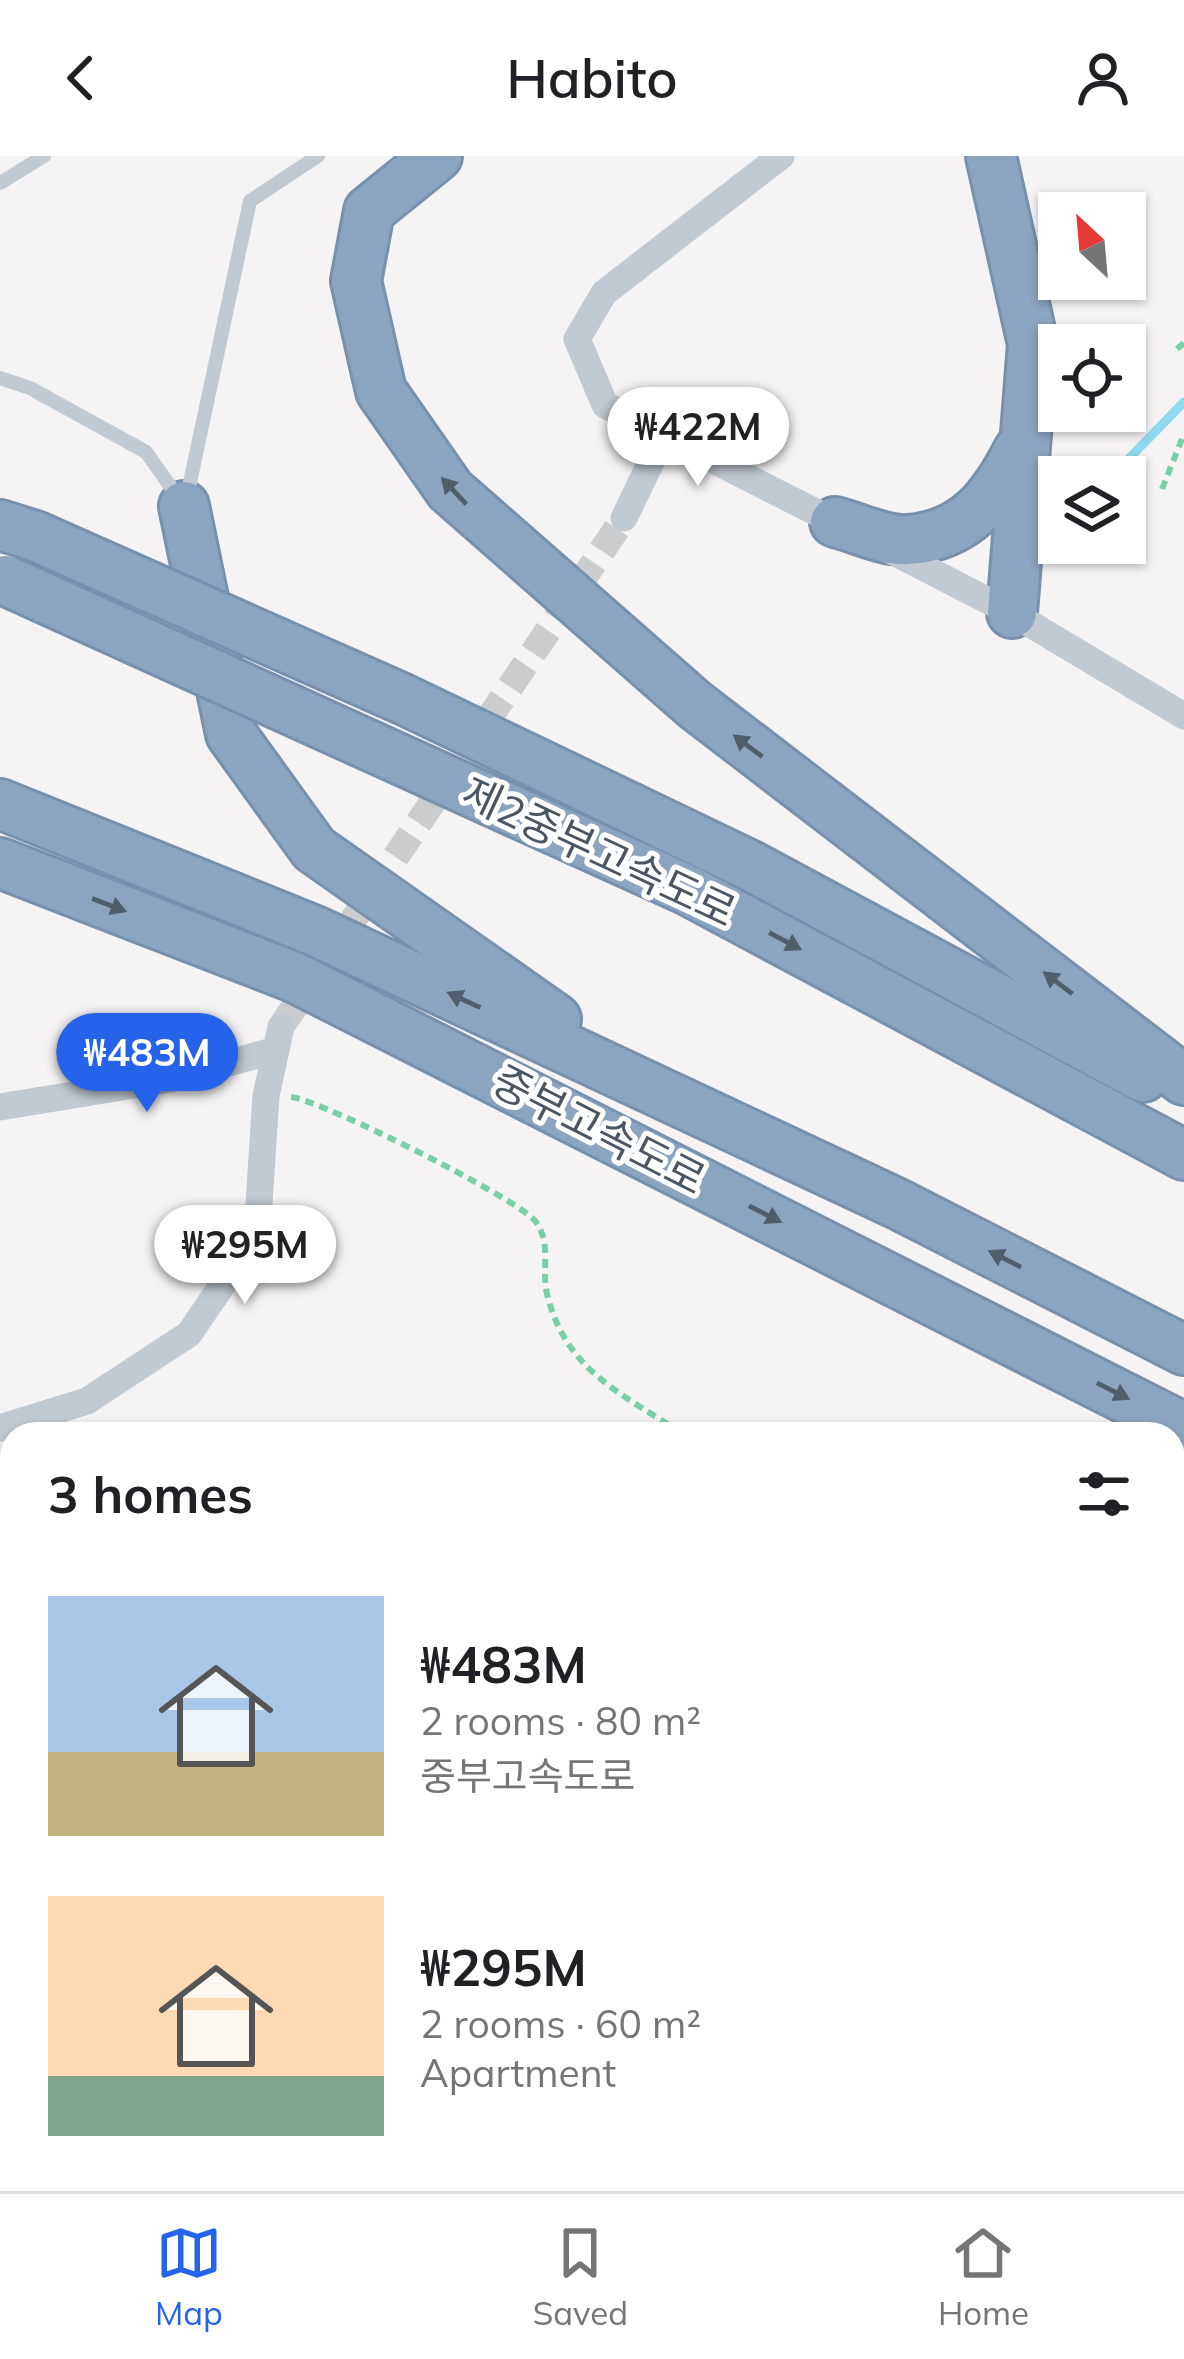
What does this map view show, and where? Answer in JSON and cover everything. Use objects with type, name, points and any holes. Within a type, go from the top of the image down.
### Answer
[{"type":"highway","points":[[437,156],[369,211],[356,281],[381,391],[450,490],[695,705],[1184,1080]]},
{"type":"highway","points":[[991,156],[1033,344],[1012,613]]},
{"type":"highway","points":[[835,522],[906,541],[955,526],[994,499],[1026,435]]},
{"type":"highway","points":[[184,506],[231,734],[314,849],[658,1091]]},
{"type":"highway","name":"제2중부고속도로","points":[[18,530],[403,699],[749,866],[1184,1099]]},
{"type":"highway","name":"제2중부고속도로","points":[[3,579],[688,890],[1184,1155]]},
{"type":"highway","name":"중부고속도로","points":[[0,803],[315,931],[898,1204],[1184,1350]]},
{"type":"highway","name":"중부고속도로","points":[[0,863],[294,977],[1172,1422]]},
{"type":"street","points":[[781,156],[604,293],[577,339],[605,405],[1012,613],[1184,716]]},
{"type":"street","points":[[624,518],[663,437]]},
{"type":"street","points":[[0,1107],[171,1079],[279,1039],[266,1096],[257,1234],[189,1334],[87,1401],[17,1422]]},
{"type":"lane","points":[[0,183],[44,156]]},
{"type":"lane","points":[[184,506],[250,201],[318,156]]},
{"type":"lane","points":[[0,378],[30,388],[146,452],[184,506]]},
{"type":"path","points":[[1162,489],[1184,434]]},
{"type":"path","points":[[266,1096],[299,1097],[399,1142],[536,1219],[547,1249],[545,1288],[564,1345],[602,1380],[665,1422]]},
{"type":"waterway","points":[[1131,456],[1184,402]]},
{"type":"tunnel","points":[[281,1027],[624,518]]}]
